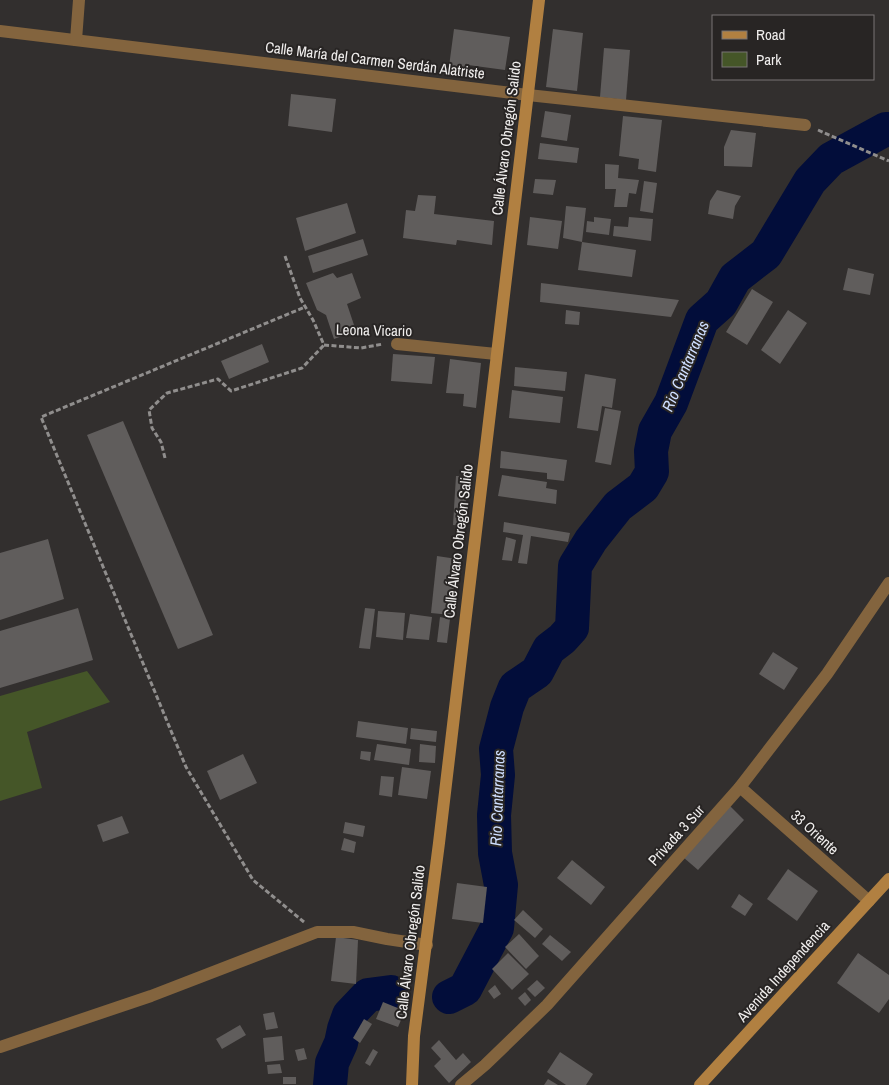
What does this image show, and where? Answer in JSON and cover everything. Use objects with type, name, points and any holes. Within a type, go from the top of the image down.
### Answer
[{"type":"street","points":[[76,40],[79,0]]},
{"type":"street","name":"Calle Álvaro Obregón Salido","points":[[412,1085],[414,1036],[427,945],[539,0]]},
{"type":"street","name":"Calle María del Carmen Serdán Alatriste","points":[[0,31],[528,95],[805,125]]},
{"type":"street","name":"Leona Vicario","points":[[397,344],[496,354]]},
{"type":"street","name":"Privada 3 Sur","points":[[461,1085],[485,1065],[547,1004],[740,786],[827,674],[889,583]]},
{"type":"street","name":"33 Oriente","points":[[740,786],[869,901]]},
{"type":"street","name":"Avenida Independencia","points":[[700,1085],[889,879]]},
{"type":"street","points":[[0,1047],[151,996],[317,932],[353,932],[427,945]]},
{"type":"path","points":[[805,125],[889,161]]},
{"type":"path","points":[[285,256],[300,298],[313,320],[324,345]]},
{"type":"path","points":[[305,307],[41,417],[186,767],[253,880],[317,932]]},
{"type":"path","name":"Leona Vicario","points":[[165,458],[161,442],[152,428],[149,410],[167,393],[218,379],[231,391],[302,368],[324,345],[361,348],[381,344],[397,344]]},
{"type":"green space","points":[[87,671],[110,702],[27,732],[42,788],[0,801],[0,696]]},
{"type":"building","points":[[454,29],[510,37],[505,70],[468,65],[467,76],[448,74]]},
{"type":"building","points":[[553,29],[583,33],[577,91],[546,87]]},
{"type":"building","points":[[604,48],[630,50],[626,100],[600,97]]},
{"type":"building","points":[[291,94],[336,99],[332,132],[288,126]]},
{"type":"building","points":[[545,111],[571,115],[567,141],[541,137]]},
{"type":"building","points":[[623,116],[662,120],[656,172],[638,169],[639,159],[619,156]]},
{"type":"building","points":[[731,130],[756,133],[752,167],[724,166],[724,147]]},
{"type":"building","points":[[540,143],[579,148],[577,163],[538,159]]},
{"type":"building","points":[[605,164],[619,165],[618,178],[639,180],[636,194],[629,193],[627,207],[614,207],[616,189],[605,189]]},
{"type":"building","points":[[535,179],[556,180],[553,195],[533,193]]},
{"type":"building","points":[[644,181],[657,183],[653,213],[640,211]]},
{"type":"building","points":[[717,190],[741,196],[735,206],[733,219],[708,214],[710,201]]},
{"type":"building","points":[[418,195],[436,196],[434,214],[494,221],[492,245],[457,240],[456,245],[403,238],[406,210],[415,211]]},
{"type":"building","points":[[347,203],[356,233],[305,251],[296,218]]},
{"type":"building","points":[[566,206],[586,208],[582,242],[563,238]]},
{"type":"building","points":[[530,217],[562,221],[558,249],[527,245]]},
{"type":"building","points":[[594,217],[611,219],[609,235],[586,232],[587,221],[594,222]]},
{"type":"building","points":[[629,217],[653,219],[651,241],[613,236],[614,226],[628,227]]},
{"type":"building","points":[[363,239],[368,255],[313,273],[308,256]]},
{"type":"building","points":[[582,242],[636,250],[632,277],[578,270]]},
{"type":"building","points":[[848,268],[874,274],[870,295],[843,290]]},
{"type":"building","points":[[333,273],[337,278],[352,273],[361,298],[347,304],[356,331],[334,339],[326,315],[317,310],[306,283]]},
{"type":"building","points":[[541,283],[679,300],[671,317],[540,302]]},
{"type":"building","points":[[752,289],[773,302],[747,345],[726,332]]},
{"type":"building","points":[[566,310],[580,312],[579,325],[565,324]]},
{"type":"building","points":[[788,310],[807,323],[780,364],[761,350]]},
{"type":"building","points":[[262,344],[269,362],[229,379],[221,361]]},
{"type":"building","points":[[393,354],[435,357],[432,384],[391,381]]},
{"type":"building","points":[[450,359],[481,363],[476,408],[463,406],[464,394],[446,393]]},
{"type":"building","points":[[515,367],[567,372],[565,391],[514,386]]},
{"type":"building","points":[[585,374],[616,379],[612,408],[602,406],[598,431],[577,428]]},
{"type":"building","points":[[512,390],[563,397],[560,423],[509,418]]},
{"type":"building","points":[[605,408],[621,411],[611,465],[595,462]]},
{"type":"building","points":[[123,421],[213,635],[178,649],[87,435]]},
{"type":"building","points":[[501,451],[567,460],[564,481],[547,479],[547,473],[500,468]]},
{"type":"building","points":[[502,475],[547,482],[546,488],[557,490],[556,504],[498,496]]},
{"type":"building","points":[[456,476],[468,476],[464,526],[453,525]]},
{"type":"building","points":[[504,522],[570,533],[568,542],[531,536],[527,564],[518,563],[523,535],[503,532]]},
{"type":"building","points":[[506,537],[516,540],[512,561],[502,560]]},
{"type":"building","points":[[48,539],[64,599],[0,620],[0,553]]},
{"type":"building","points":[[437,556],[457,559],[451,615],[431,613]]},
{"type":"building","points":[[78,608],[93,660],[0,688],[0,631]]},
{"type":"building","points":[[365,608],[375,609],[370,649],[359,648]]},
{"type":"building","points":[[378,611],[405,613],[403,640],[376,637]]},
{"type":"building","points":[[410,614],[432,617],[429,640],[406,638]]},
{"type":"building","points":[[440,617],[450,619],[447,643],[437,642]]},
{"type":"building","points":[[773,652],[798,668],[784,690],[759,674]]},
{"type":"building","points":[[358,721],[408,728],[406,744],[356,737]]},
{"type":"building","points":[[411,728],[437,731],[436,742],[410,739]]},
{"type":"building","points":[[377,744],[411,749],[409,765],[374,760]]},
{"type":"building","points":[[420,744],[436,746],[435,763],[419,762]]},
{"type":"building","points":[[361,751],[371,752],[370,761],[360,759]]},
{"type":"building","points":[[243,754],[257,783],[220,800],[207,771]]},
{"type":"building","points":[[402,767],[431,771],[427,799],[398,795]]},
{"type":"building","points":[[381,776],[394,777],[392,797],[379,795]]},
{"type":"building","points":[[730,806],[744,820],[698,870],[683,857]]},
{"type":"building","points":[[122,816],[129,833],[103,842],[97,825]]},
{"type":"building","points":[[345,822],[365,826],[363,837],[343,833]]},
{"type":"building","points":[[344,838],[356,842],[354,853],[341,850]]},
{"type":"building","points":[[572,860],[605,887],[591,905],[557,878]]},
{"type":"building","points":[[788,869],[818,891],[797,921],[767,899]]},
{"type":"building","points":[[457,883],[487,887],[483,923],[452,919]]},
{"type":"building","points":[[739,894],[753,904],[745,916],[731,907]]},
{"type":"building","points":[[523,910],[543,929],[535,938],[514,920]]},
{"type":"building","points":[[519,934],[539,956],[526,969],[505,947]]},
{"type":"building","points":[[550,935],[571,952],[562,961],[542,944]]},
{"type":"building","points":[[336,937],[358,940],[356,984],[331,981]]},
{"type":"building","points":[[508,953],[529,974],[512,990],[492,969]]},
{"type":"building","points":[[858,953],[889,975],[889,999],[879,1013],[837,983]]},
{"type":"building","points":[[537,980],[545,988],[535,997],[527,989]]},
{"type":"building","points":[[495,985],[501,994],[494,999],[488,991]]},
{"type":"building","points":[[525,992],[531,1000],[525,1006],[518,998]]},
{"type":"building","points":[[383,1002],[405,1011],[398,1027],[376,1019]]},
{"type":"building","points":[[274,1012],[278,1028],[266,1030],[263,1014]]},
{"type":"building","points":[[364,1019],[372,1024],[360,1043],[353,1038]]},
{"type":"building","points":[[240,1025],[246,1035],[222,1049],[216,1039]]},
{"type":"building","points":[[282,1036],[284,1060],[265,1062],[263,1038]]},
{"type":"building","points":[[439,1040],[456,1060],[463,1053],[471,1062],[449,1083],[434,1066],[441,1059],[431,1048]]},
{"type":"building","points":[[304,1048],[307,1059],[298,1061],[295,1050]]},
{"type":"building","points":[[373,1049],[378,1052],[370,1066],[365,1063]]},
{"type":"building","points":[[560,1052],[593,1074],[586,1085],[566,1085],[547,1072]]},
{"type":"building","points":[[280,1064],[282,1073],[268,1074],[267,1065]]},
{"type":"building","points":[[283,1077],[296,1077],[296,1084],[283,1084]]},
{"type":"building","points":[[548,1079],[558,1085],[544,1085]]},
{"type":"waterway","name":"Rio Cantarranas","points":[[449,997],[465,989],[497,928],[501,885],[495,853],[494,815],[498,775],[496,749],[507,707],[515,687],[537,672],[549,649],[572,628],[575,566],[591,540],[618,506],[643,487],[652,472],[651,451],[655,431],[671,403],[702,320],[721,303],[735,278],[766,254],[810,181],[831,159],[889,129]]},
{"type":"waterway","name":"Rio Cantarranas","points":[[330,1085],[332,1063],[341,1043],[349,1015],[368,995],[391,992]]}]
